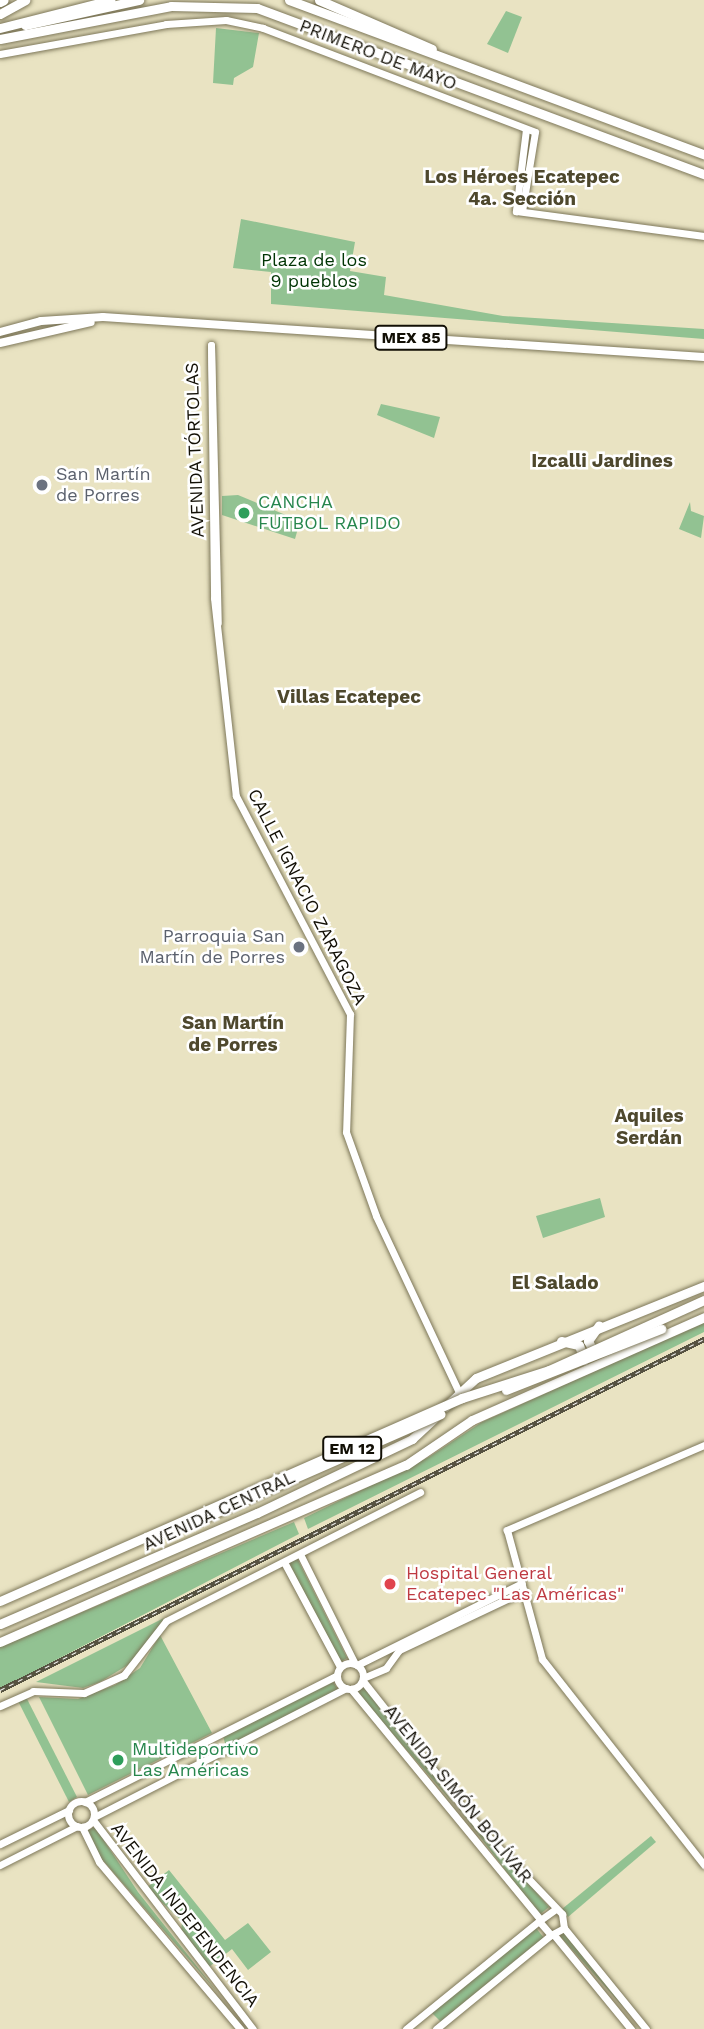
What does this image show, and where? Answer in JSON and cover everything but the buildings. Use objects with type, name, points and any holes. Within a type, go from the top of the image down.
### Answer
[{"type":"highway","points":[[0,14],[25,0]]},
{"type":"highway","points":[[0,28],[111,0]]},
{"type":"highway","points":[[0,36],[139,0]]},
{"type":"highway","points":[[289,0],[704,154]]},
{"type":"highway","points":[[319,0],[464,67]]},
{"type":"highway","points":[[0,36],[171,6],[257,8],[704,174]]},
{"type":"highway","name":"AVENIDA CENTRAL","points":[[0,1624],[396,1447],[426,1427],[458,1390],[560,1341],[704,1286]]},
{"type":"highway","name":"EM 12","points":[[0,1601],[444,1406],[549,1370],[704,1300]]},
{"type":"highway","name":"AVENIDA CENTRAL","points":[[0,1642],[406,1465],[472,1420],[704,1315]]},
{"type":"highway","name":"EM 12","points":[[0,1607],[452,1409],[704,1315]]},
{"type":"highway","points":[[600,1324],[589,1346],[610,1358]]},
{"type":"highway","points":[[560,1341],[583,1351],[573,1374]]},
{"type":"main road","name":"PRIMERO DE MAYO","points":[[0,54],[226,20],[300,41],[535,132],[533,148]]},
{"type":"main road","points":[[519,211],[526,129]]},
{"type":"main road","points":[[519,211],[533,148],[524,146]]},
{"type":"main road","points":[[519,211],[704,236]]},
{"type":"main road","name":"MEX 85","points":[[0,332],[68,318],[704,357]]},
{"type":"main road","name":"MEX 85","points":[[0,343],[43,329],[118,320]]},
{"type":"main road","name":"AVENIDA TÓRTOLAS","points":[[218,618],[211,345],[218,618]]},
{"type":"main road","name":"CALLE IGNACIO ZARAGOZA","points":[[218,618],[236,796],[350,1014],[346,1132],[376,1216],[417,1298],[458,1390]]},
{"type":"main road","points":[[704,1445],[508,1530],[542,1659],[704,1865]]},
{"type":"main road","points":[[0,1706],[33,1691],[75,1694],[105,1684],[141,1661],[166,1621],[420,1492]]},
{"type":"main road","points":[[300,1553],[356,1664]]},
{"type":"main road","points":[[284,1562],[339,1671]]},
{"type":"main road","points":[[0,1844],[339,1671],[523,1587]]},
{"type":"main road","points":[[0,1865],[80,1827],[348,1689],[386,1668],[399,1650],[523,1587]]},
{"type":"main road","name":"AVENIDA SIMÓN BOLÍVAR","points":[[356,1664],[363,1679],[478,1826],[554,1910],[564,1917],[564,1928]]},
{"type":"main road","name":"AVENIDA SIMÓN BOLÍVAR","points":[[339,1671],[348,1689],[552,1935]]},
{"type":"main road","name":"AVENIDA INDEPENDENCIA","points":[[85,1802],[93,1819],[253,2029]]},
{"type":"main road","name":"AVENIDA INDEPENDENCIA","points":[[69,1810],[99,1862],[240,2029]]},
{"type":"main road","points":[[406,2029],[554,1910]]},
{"type":"main road","points":[[436,2029],[564,1928],[646,2029]]},
{"type":"main road","points":[[552,1935],[631,2029]]},
{"type":"green space","points":[[506,11],[522,17],[508,53],[487,44]]},
{"type":"green space","points":[[216,28],[259,33],[253,67],[234,78],[233,85],[213,83]]},
{"type":"green space","name":"Plaza de los 9 pueblos","points":[[241,219],[355,242],[350,271],[386,277],[384,295],[503,316],[704,329],[704,339],[271,304],[271,272],[233,268]]},
{"type":"green space","points":[[381,404],[440,417],[434,438],[377,415]]},
{"type":"green space","points":[[238,495],[300,521],[295,539],[222,515],[222,496]]},
{"type":"green space","points":[[690,502],[691,511],[704,516],[701,538],[679,529]]},
{"type":"green space","points":[[600,1198],[605,1217],[543,1238],[536,1216]]},
{"type":"green space","points":[[704,1322],[704,1332],[308,1529],[304,1518],[429,1457],[482,1422]]},
{"type":"green space","points":[[294,1522],[299,1534],[0,1689],[0,1647]]},
{"type":"green space","points":[[297,1558],[347,1658],[339,1663],[289,1563]]},
{"type":"green space","points":[[164,1618],[136,1660],[100,1682],[83,1688],[36,1682]]},
{"type":"green space","points":[[160,1635],[212,1733],[88,1795],[39,1697],[78,1699],[115,1685],[140,1668]]},
{"type":"green space","points":[[332,1680],[338,1690],[226,1747],[223,1736]]},
{"type":"green space","points":[[364,1684],[402,1731],[454,1804],[356,1692]]},
{"type":"green space","points":[[25,1695],[77,1797],[69,1802],[17,1699]]},
{"type":"green space","points":[[462,1807],[549,1907],[539,1915],[459,1809]]},
{"type":"green space","points":[[95,1827],[138,1892],[218,1993],[94,1850],[85,1831]]},
{"type":"green space","points":[[651,1836],[656,1842],[568,1917],[562,1909]]},
{"type":"green space","points":[[169,1870],[225,1940],[248,1923],[271,1952],[248,1970],[232,1949],[209,1967],[181,1932],[182,1921],[146,1888]]},
{"type":"green space","points":[[536,1928],[544,1938],[441,2022],[431,2012]]},
{"type":"green space","points":[[566,1929],[643,2029],[560,1936]]},
{"type":"railway","points":[[0,1690],[704,1339]]},
{"type":"place","name":"San Martín de Porres","points":[[42,485]]},
{"type":"place","name":"CANCHA FUTBOL RAPIDO","points":[[244,513]]},
{"type":"place","name":"Parroquia San Martín de Porres","points":[[299,947]]},
{"type":"place","name":"Hospital General Ecatepec \"Las Américas\"","points":[[390,1584]]},
{"type":"place","name":"Multideportivo Las Américas","points":[[118,1760]]},
{"type":"district","name":"Los Héroes Ecatepec 4a. Sección","points":[[522,188]]},
{"type":"district","name":"Izcalli Jardines","points":[[602,461]]},
{"type":"district","name":"Villas Ecatepec","points":[[349,697]]},
{"type":"district","name":"San Martín de Porres","points":[[233,1034]]},
{"type":"district","name":"Aquiles Serdán","points":[[649,1127]]},
{"type":"district","name":"El Salado","points":[[555,1283]]}]
